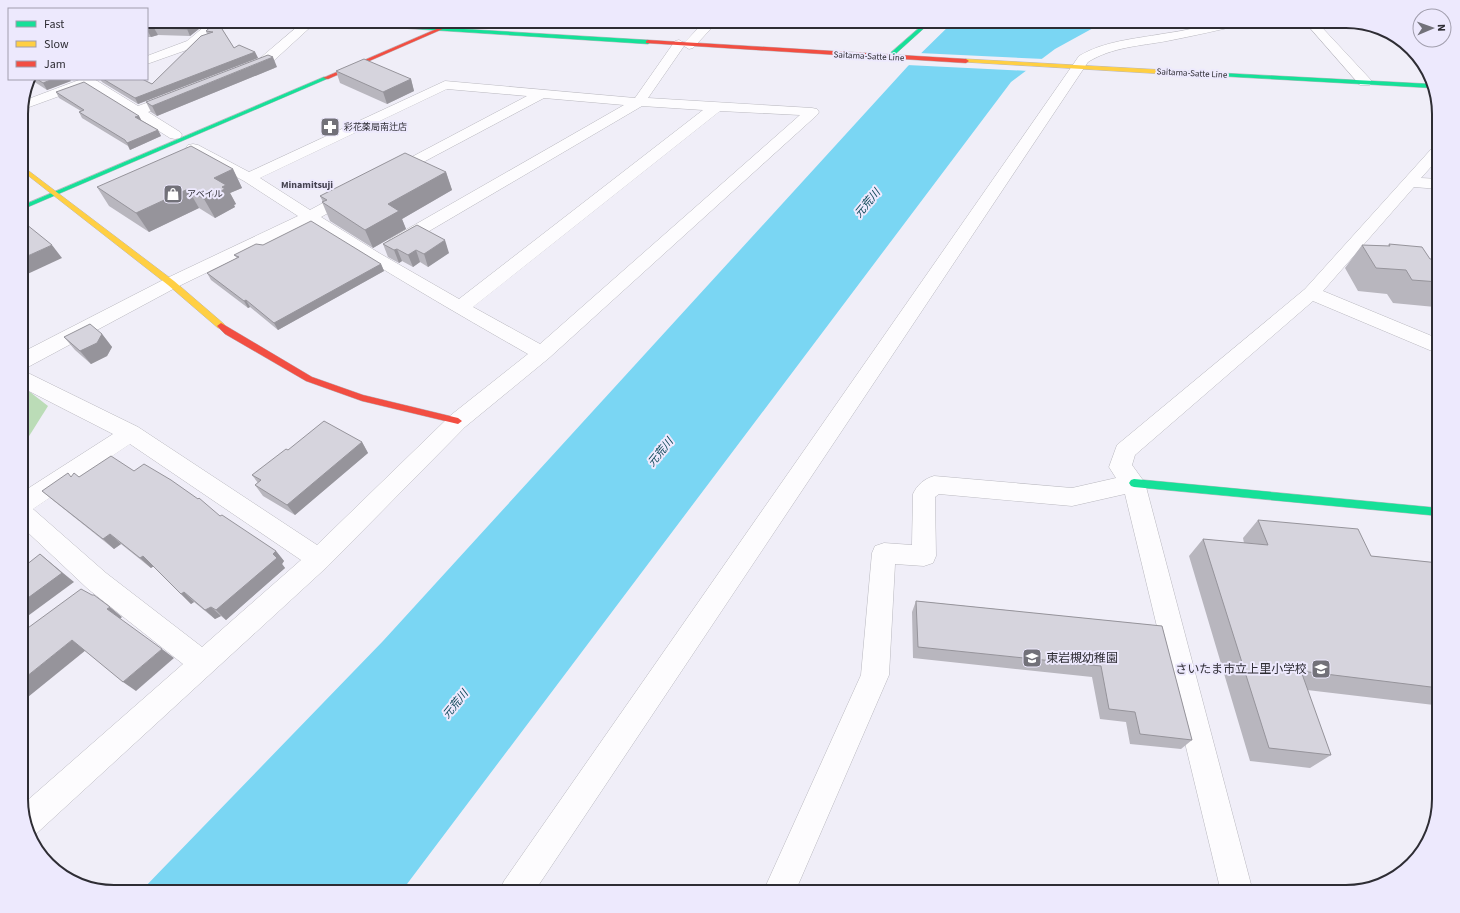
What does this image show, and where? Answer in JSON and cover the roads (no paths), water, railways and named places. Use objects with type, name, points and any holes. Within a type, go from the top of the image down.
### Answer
[{"type":"street","points":[[148,60],[191,44],[210,28]]},
{"type":"street","points":[[235,73],[264,62],[303,28]]},
{"type":"street","points":[[28,205],[442,28]]},
{"type":"street","name":"Saitama-Satte Line","points":[[442,28],[684,45],[902,58],[1427,86]]},
{"type":"street","points":[[373,257],[639,102],[684,45],[704,28]]},
{"type":"street","points":[[889,57],[922,28]]},
{"type":"street","points":[[520,885],[1073,67],[1090,55],[1109,48],[1212,28]]},
{"type":"street","points":[[1316,28],[1365,82]]},
{"type":"street","points":[[29,103],[90,80],[136,112],[175,135]]},
{"type":"street","points":[[30,818],[319,560],[458,421],[542,353],[812,112],[639,102],[444,85],[250,178]]},
{"type":"street","points":[[136,112],[185,93]]},
{"type":"street","points":[[379,179],[541,94]]},
{"type":"street","points":[[460,308],[717,106]]},
{"type":"street","points":[[191,147],[250,178],[373,257],[460,308],[542,353]]},
{"type":"street","points":[[1235,885],[1134,483],[1120,467],[1124,451],[1311,293],[1432,157]]},
{"type":"street","points":[[28,173],[171,284],[228,332],[309,379],[362,398],[405,410],[458,421]]},
{"type":"street","points":[[1409,182],[1432,184]]},
{"type":"street","points":[[28,358],[171,284],[365,187]]},
{"type":"street","points":[[1311,293],[1432,344]]},
{"type":"street","points":[[28,382],[130,433],[319,560]]},
{"type":"street","points":[[28,500],[130,433]]},
{"type":"street","points":[[782,885],[875,675],[884,553],[924,556],[924,494],[934,485],[1072,498],[1134,483],[1432,511]]},
{"type":"street","points":[[28,520],[87,588],[203,663]]},
{"type":"water","name":"元荒川","points":[[947,28],[1093,28],[1055,49],[1011,82],[406,885],[147,885],[383,641],[908,66]]},
{"type":"place","name":"彩花薬局南辻店","points":[[330,127]]},
{"type":"place","name":"アベイル","points":[[173,194]]},
{"type":"place","name":"東岩槻幼稚園","points":[[1032,658]]},
{"type":"place","name":"さいたま市立上里小学校","points":[[1321,669]]},
{"type":"district","name":"Minamitsuji","points":[[307,184]]}]
